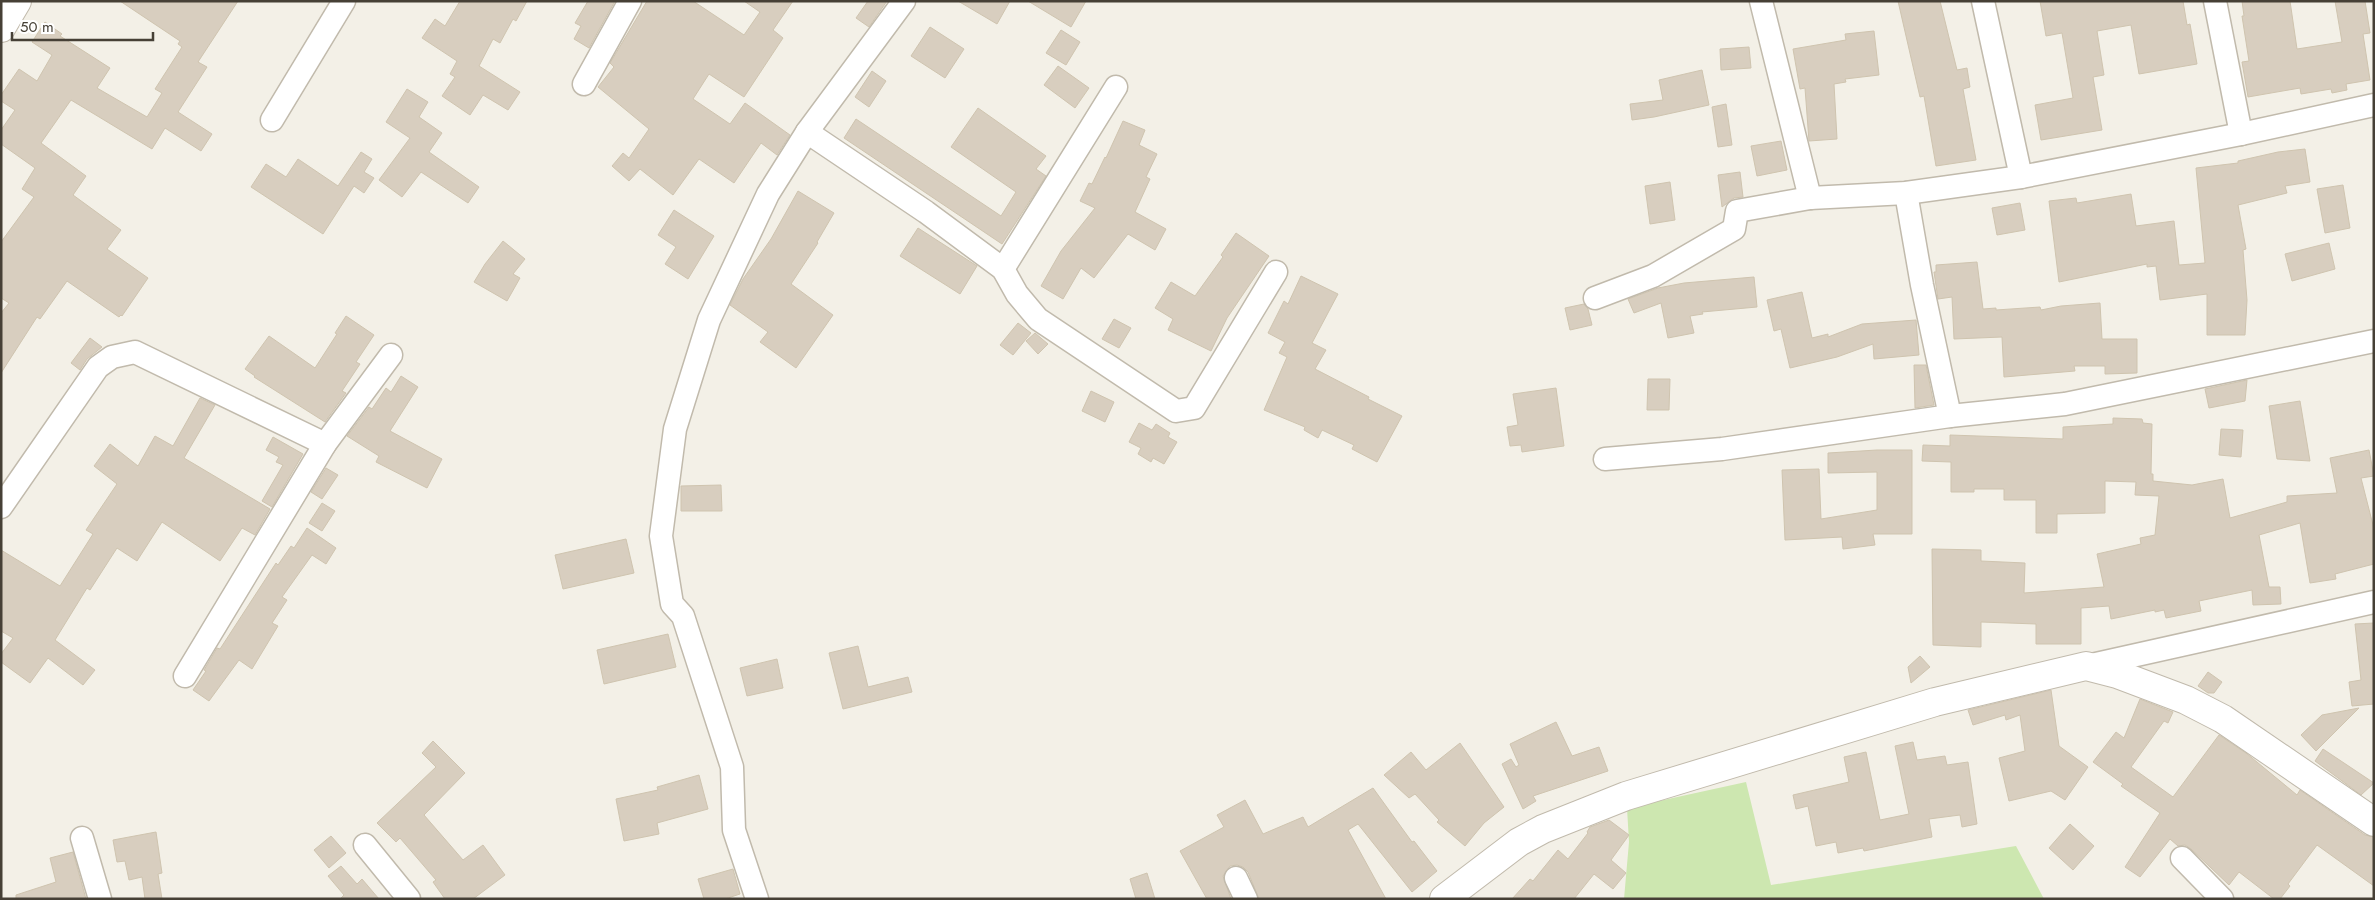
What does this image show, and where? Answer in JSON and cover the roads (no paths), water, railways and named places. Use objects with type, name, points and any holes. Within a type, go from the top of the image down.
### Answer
[{"type":"street","points":[[1,28],[17,1]]},
{"type":"street","points":[[272,120],[344,1]]},
{"type":"street","points":[[584,84],[630,1]]},
{"type":"street","points":[[757,899],[734,830],[732,766],[683,616],[672,604],[661,536],[675,429],[709,320],[768,194],[808,132],[904,1]]},
{"type":"street","points":[[1762,1],[1810,198]]},
{"type":"street","points":[[1983,1],[2020,177]]},
{"type":"street","points":[[2215,1],[2241,134]]},
{"type":"street","points":[[1003,269],[1116,87]]},
{"type":"street","points":[[1595,298],[1653,276],[1734,229],[1737,211],[1810,198],[1906,192],[2020,177],[2241,134],[2374,105]]},
{"type":"street","points":[[808,132],[926,212],[1003,269],[1017,294],[1038,319],[1176,410],[1194,408],[1276,272]]},
{"type":"street","points":[[1906,192],[1922,285],[1950,416]]},
{"type":"street","points":[[1605,459],[1722,449],[1950,416],[2065,404],[2374,341]]},
{"type":"street","points":[[1,507],[98,367],[112,357],[135,352],[325,444]]},
{"type":"street","points":[[185,676],[325,444],[391,355]]},
{"type":"street","points":[[1444,899],[1543,828],[1626,796],[1936,702],[2086,666],[2374,602]]},
{"type":"street","points":[[2086,666],[2117,674],[2186,700],[2223,719],[2374,822]]},
{"type":"street","points":[[82,838],[100,899]]},
{"type":"street","points":[[366,845],[409,899]]},
{"type":"street","points":[[2182,858],[2222,899]]},
{"type":"street","points":[[1236,878],[1246,899]]}]
